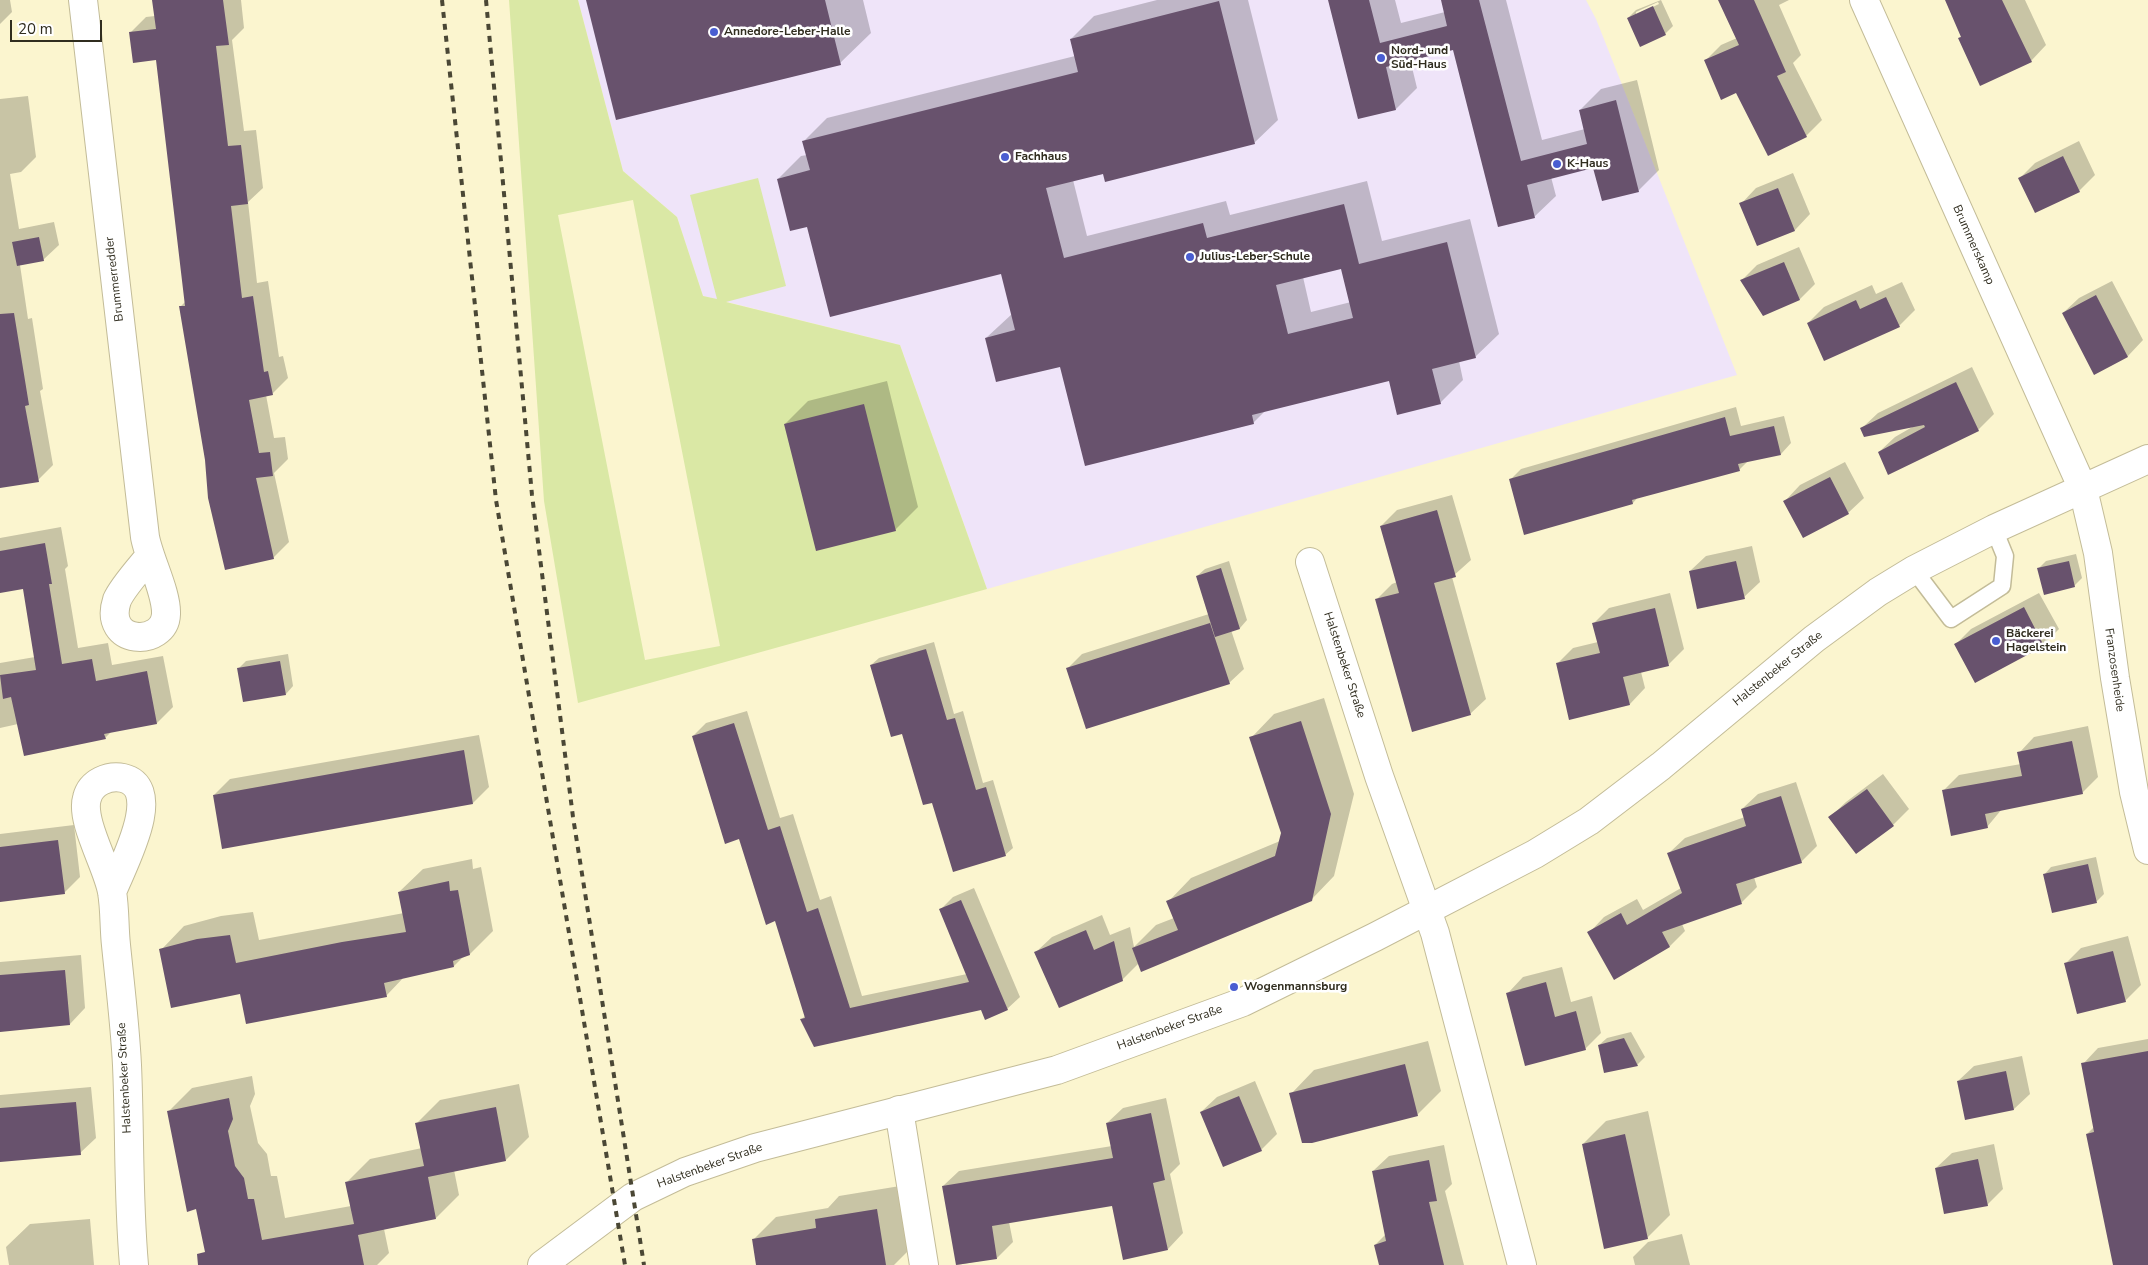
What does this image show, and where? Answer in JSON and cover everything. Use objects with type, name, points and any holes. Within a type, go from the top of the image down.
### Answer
[{"type":"street","name":"Brummerredder","points":[[82,0],[149,557]]},
{"type":"street","name":"Brummerskamp","points":[[1864,0],[2083,489]]},
{"type":"street","name":"Halstenbeker Straße","points":[[542,1265],[633,1197],[677,1176],[754,1148],[1057,1070],[1243,1002],[1428,910],[1535,854],[1589,821],[1661,766],[1814,639],[1878,592],[1914,570],[1994,529],[2148,459]]},
{"type":"street","name":"Franzosenheide","points":[[2083,489],[2098,553],[2115,678],[2134,792],[2148,850]]},
{"type":"street","name":"Halstenbeker Straße","points":[[1310,562],[1379,776],[1428,910]]},
{"type":"street","name":"Halstenbeker Straße","points":[[112,892],[127,1064],[130,1218],[134,1265]]},
{"type":"street","points":[[1428,910],[1522,1265]]},
{"type":"street","points":[[899,1110],[924,1265]]},
{"type":"lane","points":[[1914,570],[1951,619],[2002,586],[2005,556],[1994,529]]},
{"type":"shaded area","name":"Julius-Leber-Schule","points":[[578,0],[1586,0],[1596,19],[1737,375],[987,589],[900,345],[703,296],[677,217],[623,171]]},
{"type":"green space","points":[[509,0],[578,0],[623,171],[677,217],[703,296],[717,299],[690,195],[758,178],[786,286],[726,302],[900,345],[987,589],[578,703],[544,501]],"holes":[[[633,200],[720,646],[645,660],[558,215]]]},
{"type":"building","points":[[152,0],[223,0],[229,45],[216,46],[228,146],[241,145],[248,204],[231,206],[242,298],[253,296],[264,372],[268,371],[273,395],[249,400],[259,453],[270,452],[273,476],[256,478],[274,559],[225,570],[208,498],[205,460],[179,306],[185,306],[156,60],[133,63],[129,32],[156,29]]},
{"type":"building","name":"Annedore-Leber-Halle","points":[[586,0],[825,0],[841,65],[616,120]]},
{"type":"building","points":[[1328,0],[1369,0],[1380,43],[1447,26],[1441,0],[1479,0],[1521,161],[1587,144],[1579,110],[1616,100],[1639,192],[1602,201],[1593,168],[1527,185],[1535,218],[1498,227],[1453,50],[1386,67],[1396,110],[1358,119]]},
{"type":"building","points":[[1718,0],[1754,0],[1786,72],[1777,76],[1807,137],[1768,156],[1736,93],[1721,100],[1704,60],[1739,45]]},
{"type":"building","points":[[1945,0],[2002,0],[2032,62],[1980,86],[1958,38],[1961,37]]},
{"type":"building","points":[[1219,1],[1255,144],[1105,182],[1103,174],[1046,188],[1064,258],[1203,223],[1207,238],[1344,204],[1359,264],[1447,242],[1476,358],[1432,369],[1441,404],[1397,415],[1389,381],[1252,415],[1254,424],[1085,466],[1060,367],[996,382],[985,338],[1015,330],[1001,274],[830,317],[807,227],[790,231],[777,179],[810,170],[802,141],[1078,72],[1070,39]],"holes":[[[1341,269],[1353,318],[1288,334],[1276,285]]]},
{"type":"building","points":[[1653,6],[1666,35],[1640,47],[1627,18]]},
{"type":"building","points":[[2063,156],[2080,192],[2035,213],[2018,178]]},
{"type":"building","points":[[1778,188],[1795,231],[1757,246],[1739,203]]},
{"type":"building","points":[[39,237],[44,261],[17,266],[12,242]]},
{"type":"building","points":[[1784,262],[1800,300],[1763,316],[1740,280]]},
{"type":"building","points":[[2096,295],[2128,357],[2094,375],[2062,313]]},
{"type":"building","points":[[1886,297],[1900,327],[1824,361],[1807,323],[1856,300],[1860,309]]},
{"type":"building","points":[[14,313],[29,405],[25,406],[39,482],[0,488],[0,314]]},
{"type":"building","points":[[1956,382],[1979,431],[1888,475],[1878,452],[1925,427],[1924,425],[1864,437],[1860,428]]},
{"type":"building","points":[[864,404],[896,531],[816,551],[784,424]]},
{"type":"building","points":[[1725,417],[1730,436],[1774,426],[1781,455],[1738,464],[1740,471],[1632,500],[1633,504],[1524,535],[1509,479]]},
{"type":"building","points":[[1830,477],[1849,514],[1803,538],[1783,501]]},
{"type":"building","points":[[1437,510],[1456,577],[1434,583],[1471,715],[1412,732],[1375,599],[1399,593],[1380,526]]},
{"type":"building","points":[[45,543],[52,584],[49,584],[62,664],[92,659],[96,681],[147,671],[157,724],[104,734],[106,739],[24,756],[11,697],[3,699],[0,675],[36,670],[23,589],[0,593],[0,551]]},
{"type":"building","points":[[1736,561],[1745,599],[1697,609],[1689,571]]},
{"type":"building","points":[[2069,561],[2075,587],[2044,595],[2037,568]]},
{"type":"building","points":[[1221,568],[1240,629],[1215,637],[1196,576]]},
{"type":"building","points":[[2024,607],[2044,646],[1975,683],[1954,644]]},
{"type":"building","points":[[1655,608],[1669,666],[1623,677],[1630,705],[1569,720],[1556,663],[1600,653],[1592,623]]},
{"type":"building","points":[[1210,623],[1230,684],[1086,729],[1066,668]]},
{"type":"building","points":[[926,649],[947,720],[955,718],[976,790],[986,787],[1006,856],[953,872],[932,803],[923,805],[902,734],[891,737],[870,665]]},
{"type":"building","points":[[280,661],[286,695],[243,702],[237,668]]},
{"type":"building","points":[[1301,721],[1331,814],[1312,901],[1141,972],[1132,948],[1178,930],[1166,901],[1275,856],[1281,833],[1249,737]]},
{"type":"building","points":[[734,723],[768,830],[780,826],[807,912],[818,908],[850,1008],[969,982],[939,909],[961,900],[1008,1010],[985,1020],[981,1010],[814,1047],[800,1019],[805,1018],[775,921],[766,925],[739,839],[725,844],[692,736]]},
{"type":"building","points":[[2072,741],[2083,794],[1985,814],[1988,828],[1951,836],[1942,790],[2022,776],[2017,752]]},
{"type":"building","points":[[464,750],[473,804],[222,849],[213,795]]},
{"type":"building","points":[[1867,789],[1894,826],[1856,854],[1828,817]]},
{"type":"building","points":[[1781,796],[1802,863],[1736,884],[1742,904],[1662,932],[1670,947],[1614,980],[1587,932],[1621,913],[1627,925],[1682,893],[1667,853],[1746,826],[1741,809]]},
{"type":"building","points":[[58,840],[65,894],[0,902],[0,847]]},
{"type":"building","points":[[2088,864],[2097,903],[2052,913],[2043,874]]},
{"type":"building","points":[[449,881],[450,891],[458,890],[470,955],[453,961],[454,967],[384,983],[387,997],[246,1024],[240,994],[171,1008],[159,949],[197,939],[230,935],[236,963],[342,942],[406,932],[398,892]]},
{"type":"building","points":[[1086,930],[1094,950],[1114,941],[1123,981],[1059,1008],[1034,952]]},
{"type":"building","points":[[2113,951],[2126,1002],[2077,1014],[2064,963]]},
{"type":"building","points":[[65,970],[70,1025],[0,1032],[0,975]]},
{"type":"building","points":[[1546,982],[1555,1017],[1576,1011],[1586,1050],[1525,1066],[1506,993]]},
{"type":"building","points":[[1624,1038],[1638,1066],[1604,1073],[1598,1045]]},
{"type":"building","points":[[2148,1051],[2148,1265],[2113,1265],[2086,1134],[2094,1132],[2081,1063]]},
{"type":"building","points":[[1405,1064],[1418,1116],[1312,1143],[1302,1143],[1289,1093]]},
{"type":"building","points":[[2006,1071],[2014,1110],[1965,1120],[1957,1081]]},
{"type":"building","points":[[1239,1096],[1262,1151],[1223,1167],[1200,1112]]},
{"type":"building","points":[[229,1098],[233,1119],[228,1131],[235,1166],[244,1178],[248,1199],[254,1199],[262,1240],[354,1224],[345,1182],[424,1166],[415,1123],[496,1107],[506,1161],[428,1177],[436,1219],[358,1235],[364,1265],[198,1265],[197,1254],[205,1252],[196,1209],[187,1212],[167,1111]]},
{"type":"building","points":[[76,1102],[81,1155],[0,1162],[0,1108]]},
{"type":"building","points":[[1151,1113],[1165,1180],[1153,1183],[1168,1250],[1123,1260],[1112,1206],[992,1226],[997,1259],[956,1265],[942,1186],[1113,1158],[1106,1123]]},
{"type":"building","points":[[1625,1134],[1648,1239],[1604,1249],[1582,1144]]},
{"type":"building","points":[[1978,1159],[1988,1206],[1944,1214],[1935,1168]]},
{"type":"building","points":[[1429,1160],[1437,1201],[1429,1202],[1444,1265],[1379,1265],[1374,1245],[1386,1241],[1372,1171]]},
{"type":"building","points":[[877,1209],[886,1265],[756,1265],[752,1239],[816,1228],[815,1219]]},
{"type":"railway","points":[[442,0],[496,500],[625,1265]]},
{"type":"railway","points":[[486,0],[532,495],[573,817],[644,1265]]},
{"type":"place","name":"Annedore-Leber-Halle","points":[[714,32]]},
{"type":"place","name":"Nord- und Süd-Haus","points":[[1381,58]]},
{"type":"place","name":"Fachhaus","points":[[1005,157]]},
{"type":"place","name":"K-Haus","points":[[1557,164]]},
{"type":"place","name":"Julius-Leber-Schule","points":[[1190,257]]},
{"type":"place","name":"Bäckerei Hagelstein","points":[[1996,641]]},
{"type":"place","name":"Wogenmannsburg","points":[[1234,987]]}]
